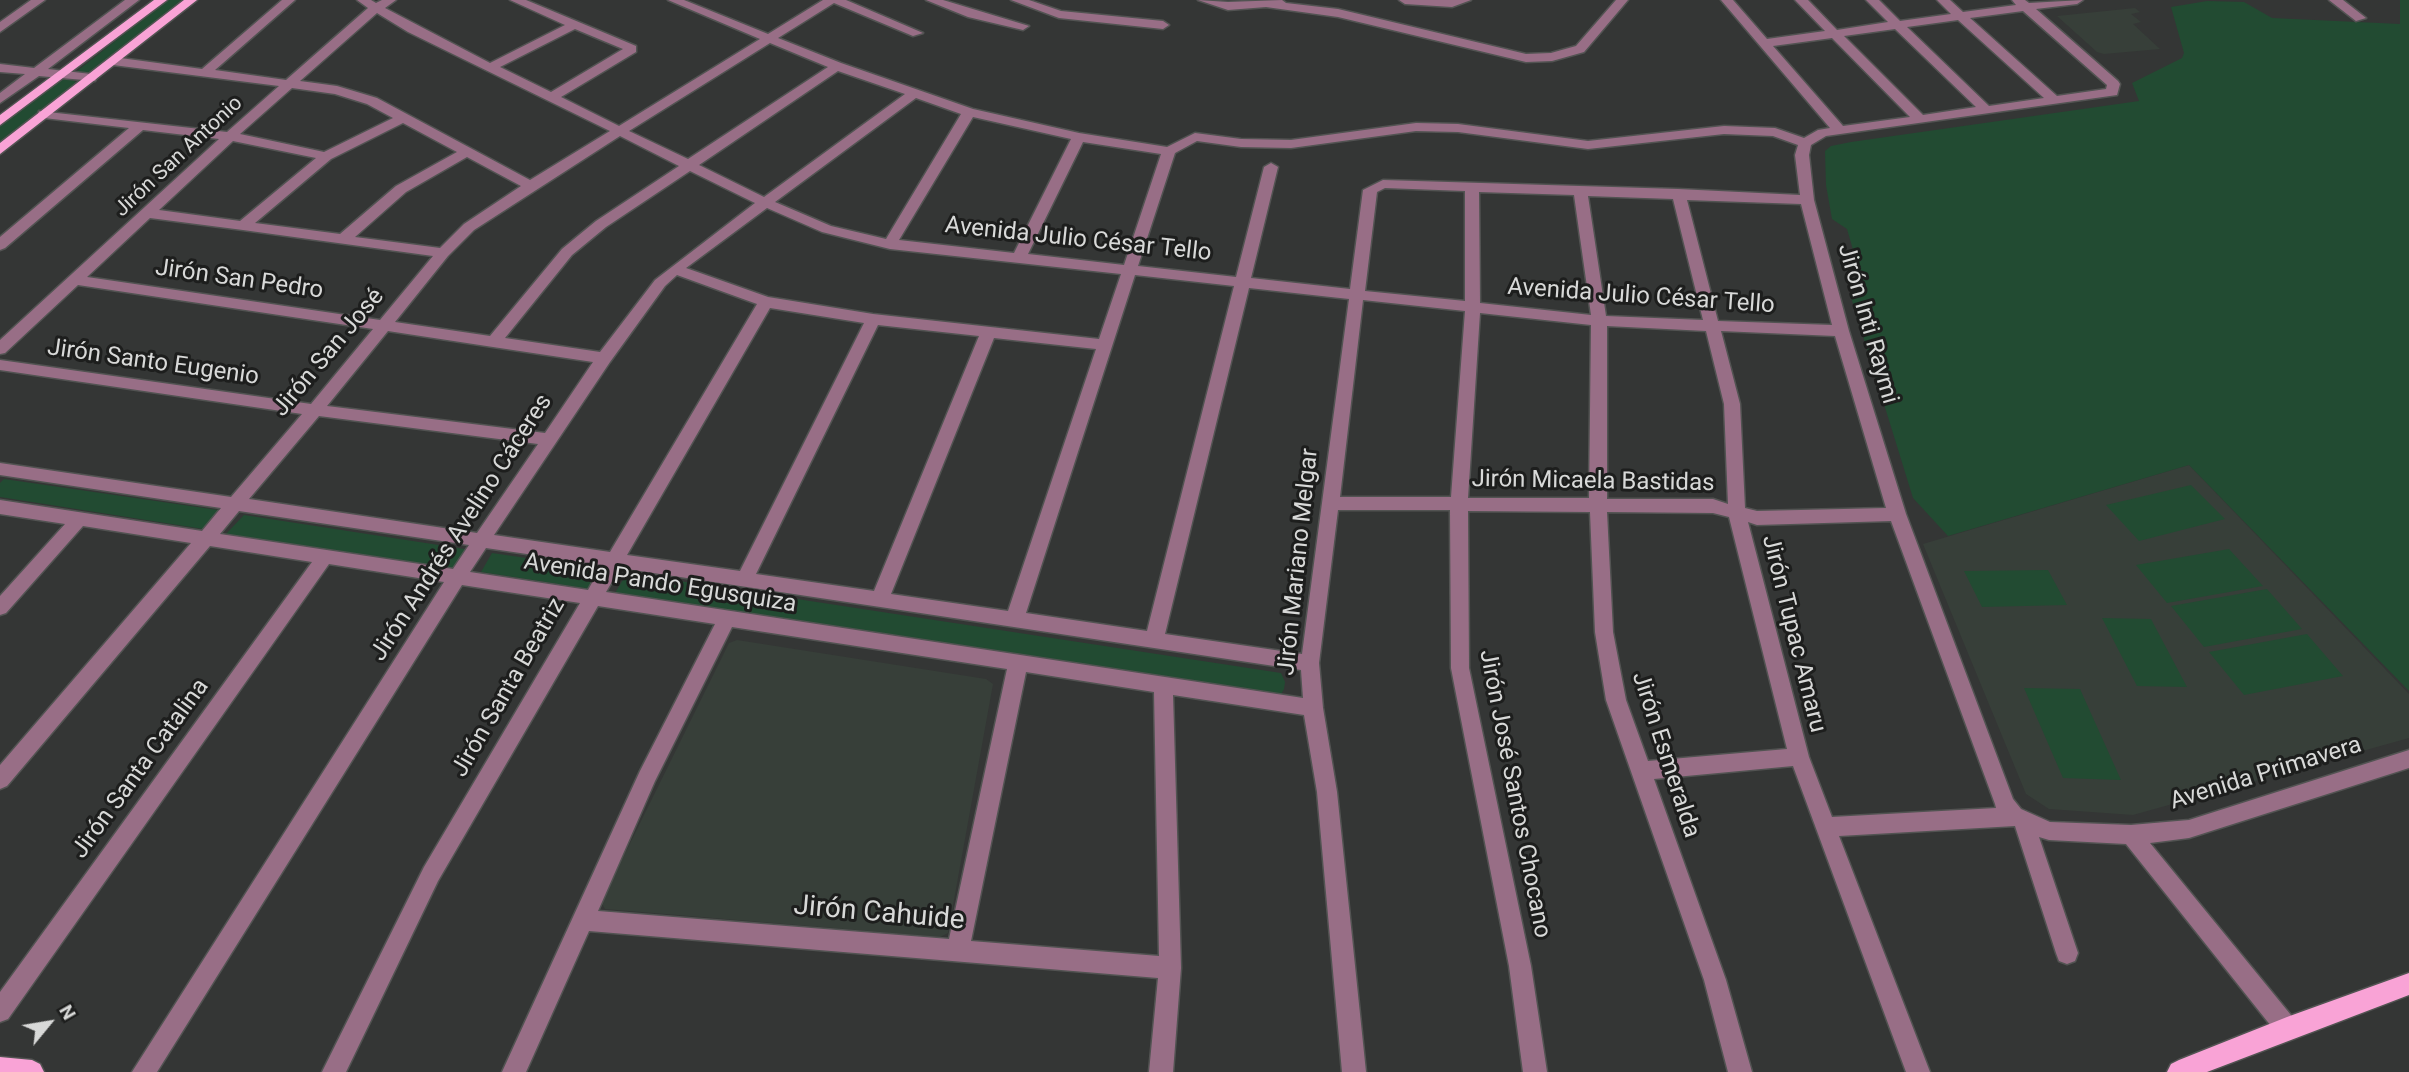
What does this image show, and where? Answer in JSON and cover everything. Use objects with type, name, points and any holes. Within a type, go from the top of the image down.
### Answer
[{"type":"main road","points":[[0,121],[161,0]]},
{"type":"main road","points":[[0,150],[191,0]]},
{"type":"main road","points":[[2193,1070],[2287,1028],[2409,984]]},
{"type":"main road","points":[[0,1069],[32,1072]]},
{"type":"street","points":[[0,28],[39,0]]},
{"type":"street","points":[[0,99],[133,0]]},
{"type":"street","points":[[206,72],[289,0]]},
{"type":"street","name":"Jirón San Antonio","points":[[0,349],[230,136],[292,83],[369,4],[390,0]]},
{"type":"street","points":[[516,0],[632,49],[552,97]]},
{"type":"street","points":[[674,0],[833,69],[969,112],[1079,137],[1169,151],[1195,137],[1241,143],[1291,144],[1416,127],[1458,128],[1588,145],[1724,130],[1775,132],[1805,143],[1823,133],[2112,92],[2114,84],[2022,4]]},
{"type":"street","points":[[834,0],[917,33]]},
{"type":"street","name":"Jirón San José","points":[[0,780],[203,538],[315,410],[443,253],[469,228],[531,186],[834,0]]},
{"type":"street","points":[[932,0],[972,14],[1023,26]]},
{"type":"street","points":[[1017,0],[1059,14],[1163,25]]},
{"type":"street","points":[[1203,0],[1228,6],[1237,3],[1268,4],[1338,13],[1526,58],[1552,57],[1580,49],[1622,0]]},
{"type":"street","points":[[1268,4],[1303,0]]},
{"type":"street","points":[[1405,0],[1452,3],[1465,0]]},
{"type":"street","points":[[1727,0],[1840,131]]},
{"type":"street","points":[[1801,0],[1920,119]]},
{"type":"street","points":[[1872,0],[1986,110]]},
{"type":"street","points":[[1943,0],[2054,100]]},
{"type":"street","points":[[1766,43],[1961,16],[2022,4],[2077,0]]},
{"type":"street","points":[[2334,0],[2360,18]]},
{"type":"street","name":"Avenida Julio César Tello","points":[[369,4],[766,203],[827,229],[890,244],[1244,280],[1358,296],[1599,321],[1714,328],[1841,331]]},
{"type":"street","points":[[0,12],[20,14]]},
{"type":"street","points":[[491,67],[575,25]]},
{"type":"street","points":[[113,61],[337,90],[372,101],[531,186]]},
{"type":"street","points":[[0,68],[91,78]]},
{"type":"street","points":[[493,342],[567,252],[601,224],[833,69]]},
{"type":"street","name":"Jirón Andrés Avelino Cáceres","points":[[144,1072],[457,577],[604,358],[660,283],[675,269],[914,94]]},
{"type":"street","points":[[890,244],[969,112]]},
{"type":"street","points":[[44,114],[230,136],[326,156]]},
{"type":"street","points":[[243,226],[326,156],[403,118]]},
{"type":"street","points":[[0,245],[139,126]]},
{"type":"street","points":[[1018,257],[1079,137]]},
{"type":"street","name":"Jirón Inti Raymi","points":[[1805,143],[1802,155],[1807,200],[1841,331],[1897,514],[2005,804],[2019,818],[2067,953]]},
{"type":"street","points":[[1015,618],[1169,151]]},
{"type":"street","points":[[344,239],[401,188],[466,152]]},
{"type":"street","points":[[1154,640],[1271,167]]},
{"type":"street","name":"Jirón Mariano Melgar","points":[[1354,1072],[1327,792],[1313,708],[1310,663],[1370,190],[1383,184],[1472,189]]},
{"type":"street","points":[[1472,189],[1678,193],[1807,200]]},
{"type":"street","name":"Jirón José Santos Chocano","points":[[1472,189],[1473,308],[1459,504],[1460,668],[1520,966],[1535,1072]]},
{"type":"street","name":"Jirón Esmeralda","points":[[1580,192],[1599,321],[1598,505],[1604,632],[1616,700],[1714,980],[1740,1072]]},
{"type":"street","name":"Jirón Tupac Amaru","points":[[1678,193],[1732,404],[1737,513],[1800,757],[1918,1072]]},
{"type":"street","points":[[149,213],[443,253]]},
{"type":"street","points":[[272,230],[443,253]]},
{"type":"street","points":[[675,269],[766,302],[873,318],[1105,345]]},
{"type":"street","name":"Jirón San Pedro","points":[[75,280],[604,358]]},
{"type":"street","name":"Jirón Santa Beatriz","points":[[334,1072],[431,874],[766,302]]},
{"type":"street","points":[[745,579],[873,318]]},
{"type":"street","points":[[880,598],[989,331]]},
{"type":"street","name":"Jirón Santo Eugenio","points":[[0,365],[315,410],[549,439]]},
{"type":"street","name":"Avenida Pando Egusquiza","points":[[0,469],[1310,663]]},
{"type":"street","name":"Jirón Micaela Bastidas","points":[[1329,503],[1713,506],[1756,518],[1897,514]]},
{"type":"street","name":"Avenida Pando Egusquiza","points":[[0,507],[1313,708]]},
{"type":"street","points":[[0,608],[79,519]]},
{"type":"street","name":"Jirón Santa Catalina","points":[[0,1011],[325,557]]},
{"type":"street","points":[[514,1072],[647,777],[727,619]]},
{"type":"street","points":[[958,950],[1018,663]]},
{"type":"street","points":[[1161,1072],[1170,968],[1163,685]]},
{"type":"street","points":[[1639,771],[1800,757]]},
{"type":"street","name":"Avenida Primavera","points":[[2019,818],[2049,831],[2131,835],[2189,829],[2409,759]]},
{"type":"street","points":[[1826,827],[2019,818]]},
{"type":"street","points":[[2131,835],[2287,1028]]},
{"type":"street","name":"Jirón Cahuide","points":[[583,920],[1170,968]]},
{"type":"shaded area","points":[[2135,8],[2140,12],[2131,14],[2141,22],[2133,24],[2160,49],[2104,54],[2097,52],[2057,16]]},
{"type":"shaded area","points":[[2189,465],[2409,694],[2409,738],[2133,815],[2049,809],[2026,794],[1923,544]]},
{"type":"shaded area","points":[[737,640],[986,679],[993,684],[948,933],[940,937],[605,909],[601,902],[729,643]]},
{"type":"green space","points":[[167,0],[187,0],[94,72],[85,74],[77,71]]},
{"type":"green space","points":[[2400,0],[2409,0],[2409,691],[2189,465],[1948,536],[1913,498],[1850,294],[1864,288],[1847,229],[1832,219],[1826,185],[1825,151],[1831,146],[1851,142],[2139,101],[2132,83],[2182,58],[2184,53],[2171,7],[2207,1],[2244,2],[2272,18],[2400,24]]},
{"type":"green space","points":[[66,79],[75,81],[75,86],[0,144],[0,125],[57,82]]},
{"type":"green space","points":[[4,479],[218,510],[203,529],[0,497],[0,483]]},
{"type":"green space","points":[[2191,485],[2225,519],[2139,541],[2106,505]]},
{"type":"green space","points":[[244,515],[471,550],[458,570],[225,535]]},
{"type":"green space","points":[[2229,549],[2263,586],[2167,603],[2136,565]]},
{"type":"green space","points":[[492,553],[602,569],[590,589],[481,572]]},
{"type":"green space","points":[[2048,570],[2067,605],[1982,607],[1964,571]]},
{"type":"green space","points":[[627,573],[1281,673],[1285,682],[1284,689],[1279,698],[615,593]]},
{"type":"green space","points":[[2267,589],[2302,629],[2204,647],[2171,606]]},
{"type":"green space","points":[[2102,618],[2151,619],[2187,687],[2137,686]]},
{"type":"green space","points":[[2307,634],[2343,676],[2244,695],[2209,652]]},
{"type":"green space","points":[[2024,688],[2080,689],[2121,780],[2063,778]]}]
